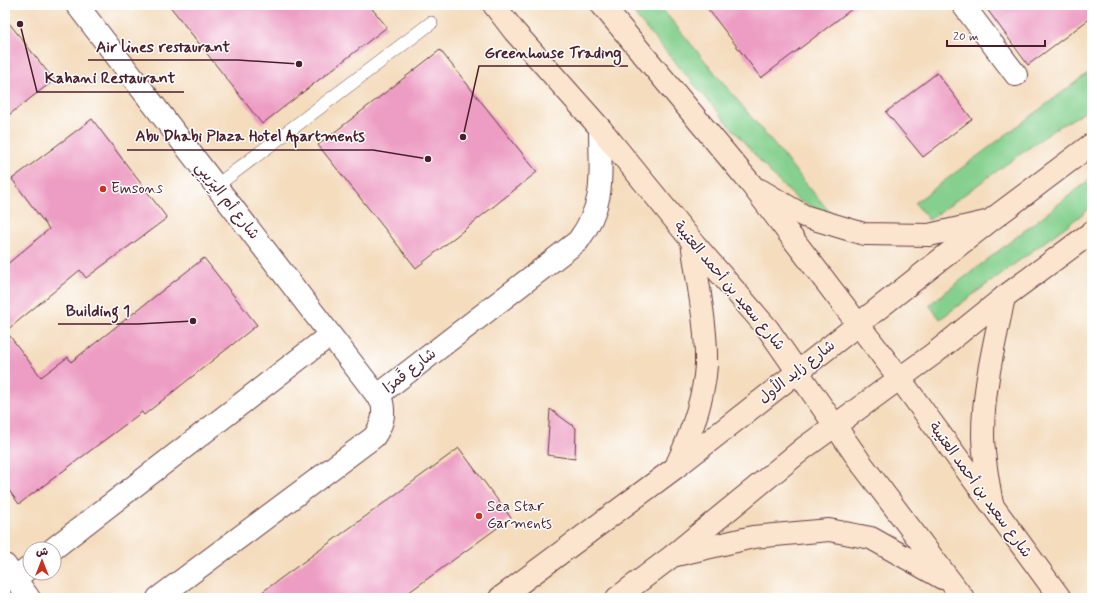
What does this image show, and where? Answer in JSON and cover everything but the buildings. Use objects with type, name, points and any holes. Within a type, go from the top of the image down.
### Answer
[{"type":"main road","name":"شارع سعيد بن أحمد العتيبة","points":[[494,5],[514,31],[600,128],[692,241],[752,309],[957,591]]},
{"type":"main road","name":"شارع سعيد بن أحمد العتيبة","points":[[602,5],[751,184],[900,379],[1060,598]]},
{"type":"main road","name":"شارع زايد الأول","points":[[500,598],[675,468],[991,220],[1092,144]]},
{"type":"main road","points":[[751,184],[804,216],[864,234],[929,235],[991,220]]},
{"type":"main road","points":[[617,598],[671,557],[804,448],[900,379],[1004,297],[1088,239]]},
{"type":"main road","points":[[675,468],[692,429],[706,367],[703,322],[692,241]]},
{"type":"main road","points":[[993,507],[984,452],[983,420],[990,363],[1004,297]]},
{"type":"main road","points":[[671,557],[753,537],[829,530],[871,538],[957,591]]},
{"type":"street","name":"شارع أم اليِرَيبِي","points":[[77,5],[377,396]]},
{"type":"street","points":[[963,5],[1016,75]]},
{"type":"street","name":"شارع قَمرَا","points":[[158,598],[374,437],[383,420],[382,402],[377,396],[578,241],[589,225],[597,207],[601,188],[600,128]]},
{"type":"street","points":[[62,543],[330,335]]},
{"type":"street","points":[[17,570],[29,598]]},
{"type":"lane","points":[[216,186],[431,23]]},
{"type":"green space","points":[[632,5],[659,5],[832,215],[799,201],[775,178],[637,18]]},
{"type":"green space","points":[[1092,70],[1092,108],[1055,129],[929,220],[915,203]]},
{"type":"green space","points":[[1092,178],[1092,207],[940,319],[929,305]]},
{"type":"place","name":"Kahani Restaurant","points":[[20,24]]},
{"type":"place","name":"Air lines restaurant","points":[[299,64]]},
{"type":"place","name":"Greenhouse Trading","points":[[463,137]]},
{"type":"place","name":"Abu Dhabi Plaza Hotel Apartments","points":[[428,159]]},
{"type":"place","name":"Emsons","points":[[103,189]]},
{"type":"place","name":"Building 1","points":[[193,321]]},
{"type":"place","name":"Sea Star Garments","points":[[479,516]]}]
